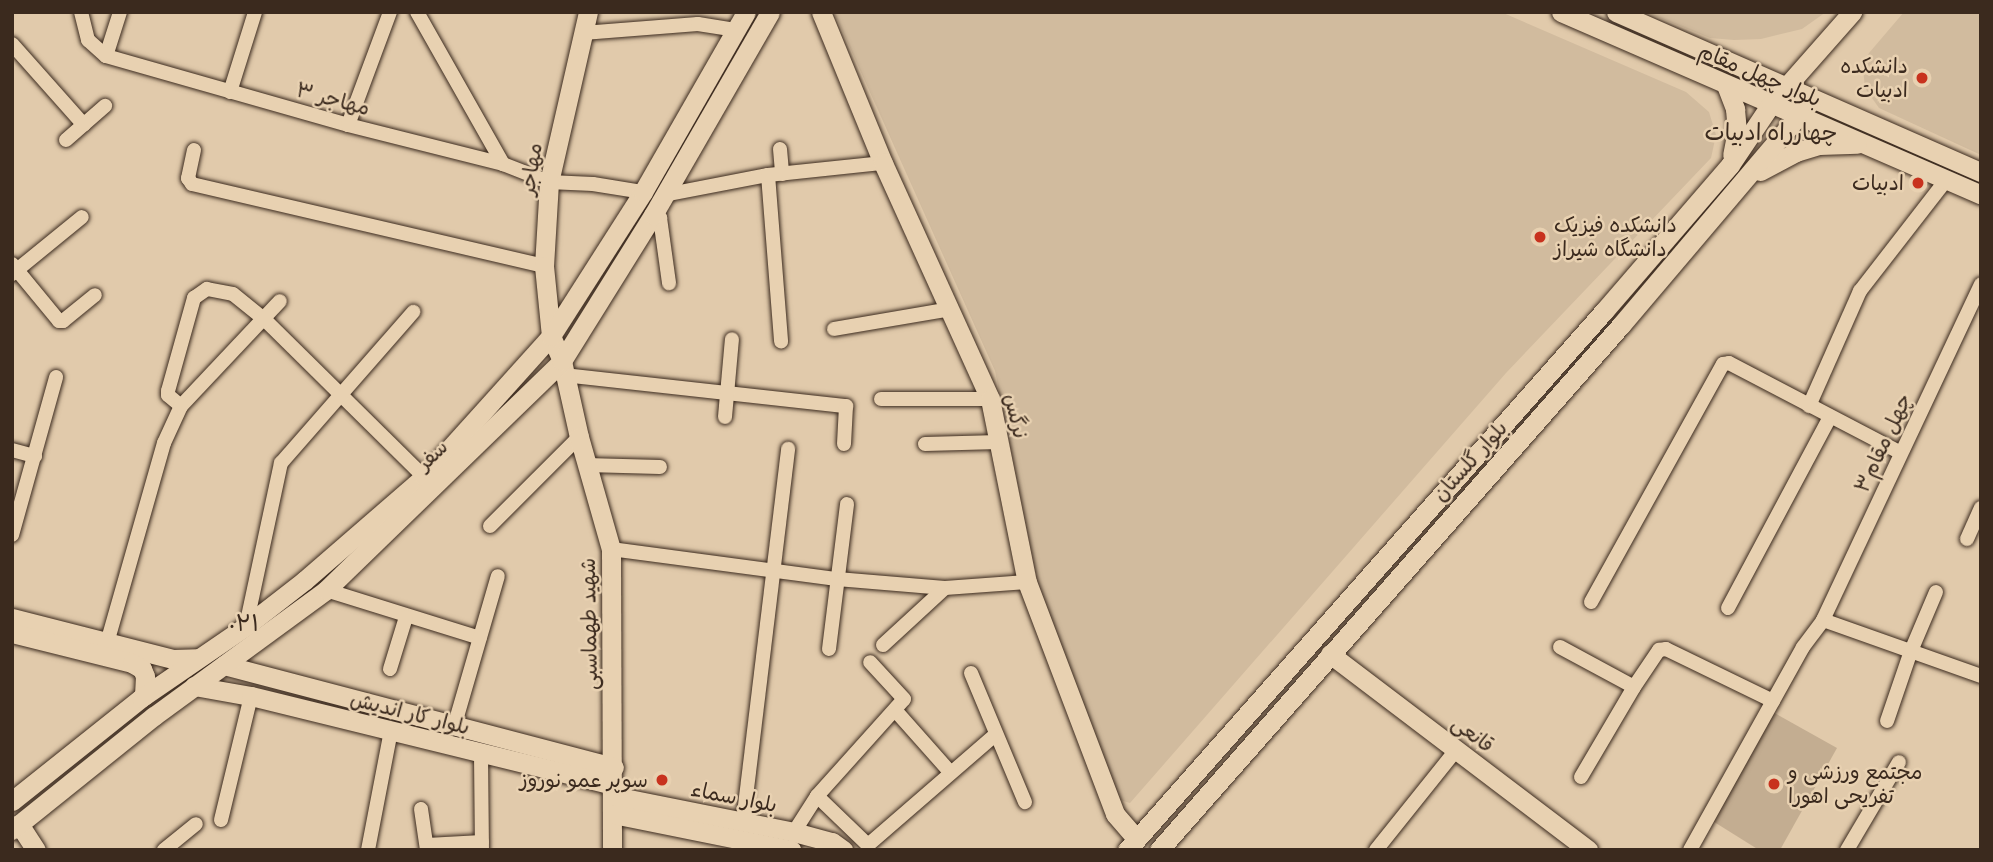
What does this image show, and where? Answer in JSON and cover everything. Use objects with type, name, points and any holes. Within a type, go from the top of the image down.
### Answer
[{"type":"main road","name":"مهاجر","points":[[563,368],[551,336],[544,266],[549,182],[588,12]]},
{"type":"main road","name":"سفر","points":[[12,802],[144,696],[246,626],[305,580],[424,477],[551,336],[643,192],[746,12]]},
{"type":"main road","name":"سفر","points":[[16,827],[194,686],[326,590],[563,368],[770,12]]},
{"type":"main road","name":"نرگس","points":[[821,12],[883,163],[990,398],[1027,582],[1115,814],[1132,844]]},
{"type":"main road","name":"بلوار چهل مقام","points":[[1561,12],[1981,195]]},
{"type":"main road","name":"بلوار چهل مقام","points":[[1616,12],[1981,172]]},
{"type":"main road","name":"بلوار گلستان","points":[[1132,844],[1604,311],[1730,165],[1771,104],[1852,12]]},
{"type":"main road","points":[[1726,85],[1735,109],[1737,130],[1730,165]]},
{"type":"main road","name":"بلوار گلستان","points":[[1159,850],[1750,177],[1812,100]]},
{"type":"main road","points":[[1750,177],[1807,148],[1864,144]]},
{"type":"main road","points":[[1918,167],[1927,149]]},
{"type":"main road","points":[[1604,311],[1621,325]]},
{"type":"main road","name":"شهید طهماسبی","points":[[563,368],[586,465],[611,550],[614,790],[612,850]]},
{"type":"main road","points":[[1470,460],[1489,475]]},
{"type":"main road","points":[[12,618],[173,659],[198,658]]},
{"type":"main road","points":[[12,633],[132,663],[142,668],[145,676],[144,696]]},
{"type":"main road","name":"قانعی","points":[[1330,654],[1588,850]]},
{"type":"main road","name":"بلوار کار اندیش","points":[[224,665],[454,727],[614,790]]},
{"type":"main road","name":"بلوار کار اندیش","points":[[194,686],[251,696],[614,790]]},
{"type":"main road","name":"بلوار سماء","points":[[614,790],[743,822],[792,841]]},
{"type":"main road","name":"بلوار سماء","points":[[614,790],[792,841],[832,842],[843,850]]},
{"type":"main road","points":[[16,827],[36,850]]},
{"type":"street","points":[[80,12],[88,40],[106,56],[120,12]]},
{"type":"street","points":[[230,92],[256,12]]},
{"type":"street","points":[[348,125],[390,12]]},
{"type":"street","points":[[418,13],[503,164]]},
{"type":"street","points":[[583,33],[698,18],[734,30]]},
{"type":"street","points":[[12,44],[84,125]]},
{"type":"street","name":"۳ مهاجر","points":[[106,56],[348,125],[503,164],[549,182],[593,184],[643,192]]},
{"type":"street","points":[[66,141],[105,106]]},
{"type":"street","points":[[780,149],[775,175],[781,341]]},
{"type":"street","points":[[194,150],[188,182],[544,266]]},
{"type":"street","points":[[664,195],[775,175],[883,163]]},
{"type":"street","points":[[1809,407],[1860,291],[1946,180]]},
{"type":"street","points":[[653,215],[660,218],[668,284]]},
{"type":"street","points":[[82,217],[14,269],[59,321],[64,321],[95,295]]},
{"type":"street","name":"چهل مقام۳","points":[[1690,850],[1802,647],[1823,620],[1981,284]]},
{"type":"street","points":[[181,406],[167,391],[194,298],[200,291],[207,289],[233,294],[264,319],[424,477]]},
{"type":"street","points":[[107,643],[164,443],[181,406],[280,301]]},
{"type":"street","points":[[834,329],[951,309]]},
{"type":"street","points":[[246,626],[277,470],[413,312]]},
{"type":"street","points":[[725,417],[732,339]]},
{"type":"street","points":[[1591,602],[1723,364],[1729,363],[1809,407],[1902,453]]},
{"type":"street","points":[[563,368],[727,393],[846,406],[844,444]]},
{"type":"street","points":[[12,535],[56,377]]},
{"type":"street","points":[[881,399],[990,398]]},
{"type":"street","points":[[1728,608],[1830,417]]},
{"type":"street","points":[[490,526],[579,437]]},
{"type":"street","points":[[925,444],[999,442]]},
{"type":"street","points":[[743,822],[788,449]]},
{"type":"street","points":[[12,450],[35,456]]},
{"type":"street","points":[[586,465],[660,467]]},
{"type":"street","points":[[829,649],[847,503]]},
{"type":"street","points":[[1967,539],[1981,508]]},
{"type":"street","points":[[611,550],[838,579],[945,588],[1027,582]]},
{"type":"street","points":[[454,727],[498,576]]},
{"type":"street","points":[[883,645],[945,588]]},
{"type":"street","points":[[326,590],[480,638]]},
{"type":"street","points":[[1887,721],[1936,592]]},
{"type":"street","points":[[390,669],[406,617]]},
{"type":"street","points":[[1823,620],[1981,676]]},
{"type":"street","points":[[1560,647],[1634,687]]},
{"type":"street","points":[[1581,777],[1659,650],[1666,649],[1773,701]]},
{"type":"street","points":[[792,841],[817,796],[904,699],[870,662]]},
{"type":"street","points":[[971,673],[1025,802]]},
{"type":"street","points":[[220,820],[251,696]]},
{"type":"street","points":[[895,710],[951,773]]},
{"type":"street","points":[[368,850],[391,732]]},
{"type":"street","points":[[817,796],[868,845],[995,735]]},
{"type":"street","points":[[1376,850],[1456,750]]},
{"type":"street","points":[[421,809],[427,847],[482,846],[481,755]]},
{"type":"street","points":[[1847,850],[1899,762]]},
{"type":"street","points":[[164,850],[196,824]]},
{"type":"shaded area","points":[[834,12],[1501,12],[1686,92],[1709,112],[1716,135],[1711,158],[1506,373],[1130,803],[1120,800],[1113,787],[1041,600],[995,371]]},
{"type":"shaded area","points":[[1645,12],[1826,12],[1802,29],[1761,39],[1734,40],[1710,38]]},
{"type":"shaded area","name":"دانشکده ادبیات","points":[[1904,12],[1981,12],[1981,155],[1879,108],[1865,88],[1863,68],[1869,53]]},
{"type":"shaded area","name":"مجتمع ورزشی و تفریحی اهورا","points":[[1771,711],[1837,748],[1780,850],[1759,850],[1711,820]]},
{"type":"place","name":"دانشکده ادبیات","points":[[1922,78]]},
{"type":"place","name":"ادبیات","points":[[1918,183]]},
{"type":"place","name":"دانشکده فیزیک دانشگاه شیراز","points":[[1540,237]]},
{"type":"place","name":"سوپر عمو نوروز","points":[[662,780]]},
{"type":"place","name":"مجتمع ورزشی و تفریحی اهورا","points":[[1774,784]]},
{"type":"district","name":"چهارراه ادبیات","points":[[1771,133]]},
{"type":"district","name":"۰۲۱","points":[[244,624]]}]
